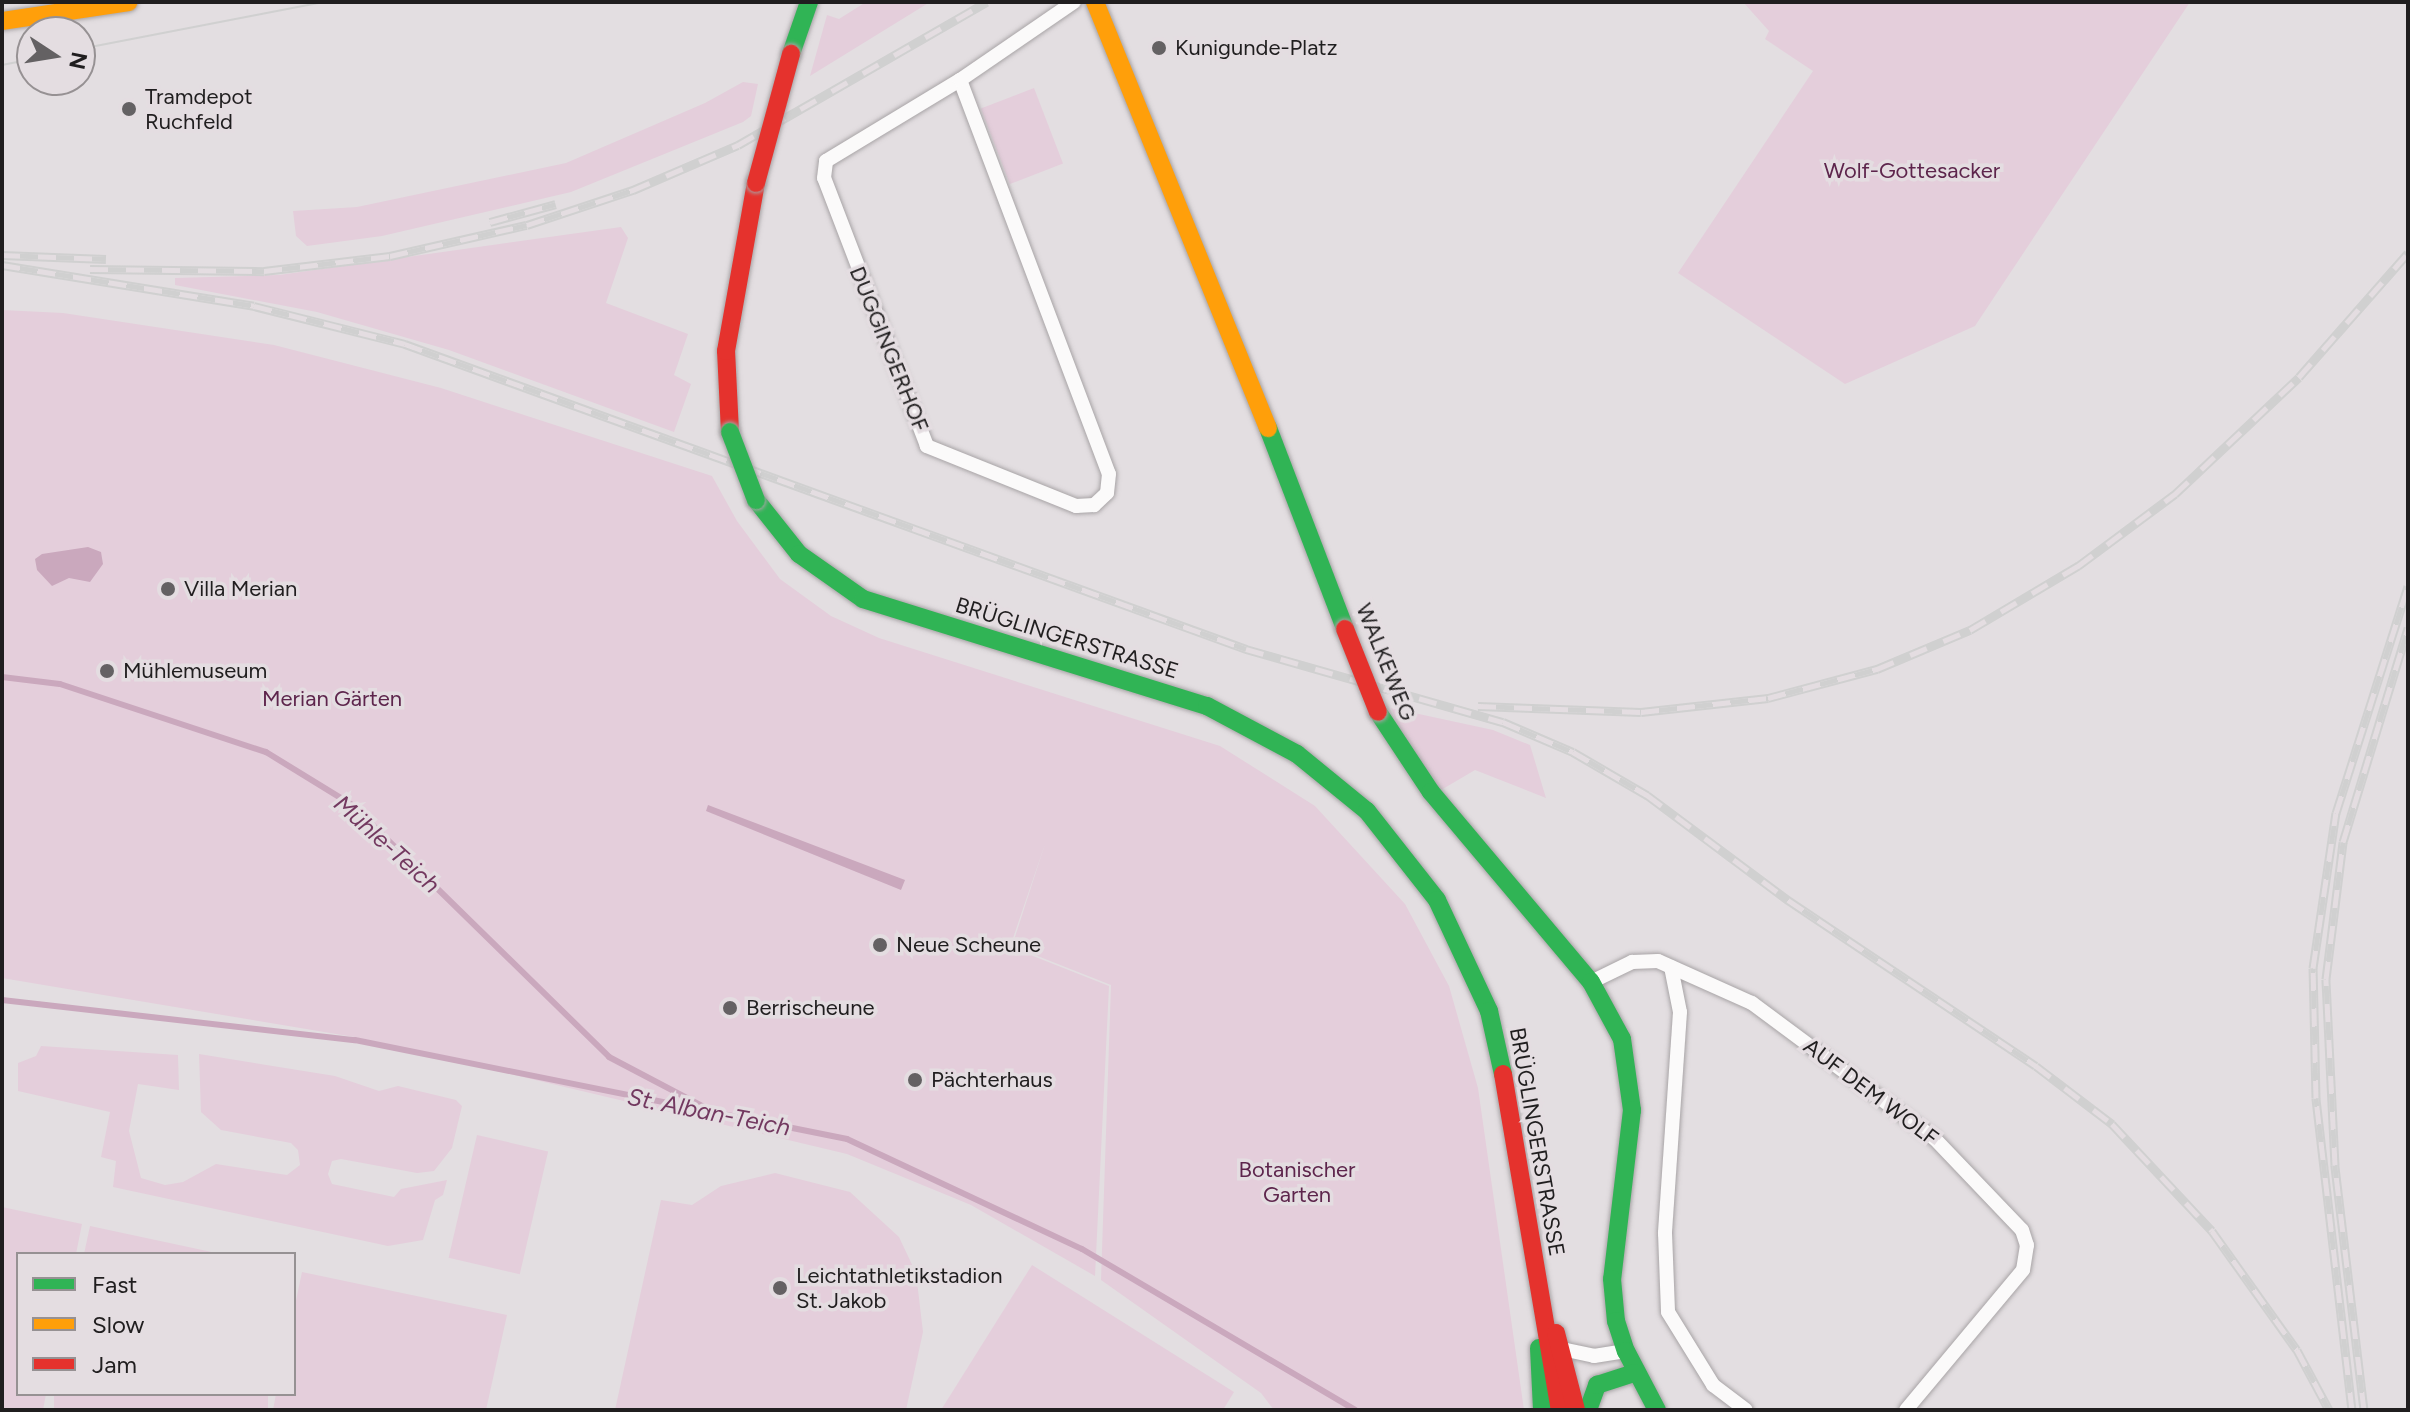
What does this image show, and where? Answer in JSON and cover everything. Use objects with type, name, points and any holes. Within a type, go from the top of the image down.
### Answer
[{"type":"main road","points":[[2,21],[129,2]]},
{"type":"main road","name":"BRÜGLINGERSTRASSE","points":[[809,2],[791,54],[756,183],[726,351],[730,432],[756,500],[799,554],[863,599],[1207,706],[1297,754],[1367,811],[1437,900],[1489,1011],[1508,1096],[1560,1410]]},
{"type":"main road","name":"WALKEWEG","points":[[1095,2],[1230,330],[1378,712],[1431,792],[1591,982],[1622,1039],[1631,1086],[1612,1279],[1626,1351],[1634,1373],[1657,1410]]},
{"type":"main road","name":"BRÜGLINGERSTRASSE","points":[[1539,1292],[1562,1349],[1576,1410]]},
{"type":"main road","name":"BRÜGLINGERSTRASSE","points":[[1539,1292],[1542,1410]]},
{"type":"main road","points":[[1588,1410],[1597,1385],[1634,1373]]},
{"type":"street","name":"DUGGINGERHOF","points":[[960,80],[1109,474],[1107,493],[1094,505],[1076,506],[927,446],[825,191],[826,161],[960,80],[1074,2]]},
{"type":"street","name":"AUF DEM WOLF","points":[[1591,982],[1632,962],[1658,961],[1752,1003],[1934,1138],[2022,1230],[2027,1245],[2023,1270],[1906,1410]]},
{"type":"street","points":[[1671,967],[1680,1012],[1665,1233],[1668,1312],[1713,1385],[1746,1410]]},
{"type":"street","points":[[1562,1349],[1594,1356],[1626,1351]]},
{"type":"green space","points":[[866,2],[930,2],[810,76],[827,15],[839,19]]},
{"type":"green space","name":"Wolf-Gottesacker","points":[[1743,2],[2190,2],[1975,326],[1845,384],[1678,273],[1813,71],[1765,39],[1769,31]]},
{"type":"green space","points":[[743,82],[758,84],[751,116],[743,122],[571,192],[382,236],[307,246],[296,236],[293,211],[357,207],[566,163],[705,103]]},
{"type":"green space","points":[[1034,88],[1063,164],[1010,184],[981,108]]},
{"type":"green space","points":[[621,227],[628,238],[606,303],[688,334],[674,375],[691,384],[674,432],[449,350],[317,312],[175,285],[175,278],[279,275]]},
{"type":"green space","name":"Merian Gärten","points":[[2,310],[63,313],[274,345],[441,388],[712,476],[737,521],[780,579],[831,616],[879,638],[1220,746],[1315,806],[1405,904],[1449,986],[1478,1088],[1524,1410],[1274,1410],[1261,1393],[1101,1280],[1111,985],[1012,946],[1045,844],[1010,947],[1109,986],[1095,1276],[971,1205],[847,1154],[354,1037],[2,978]]},
{"type":"green space","points":[[1391,708],[1493,730],[1530,745],[1546,798],[1475,770],[1441,790],[1402,735]]},
{"type":"green space","points":[[41,1046],[178,1055],[179,1090],[138,1084],[129,1131],[141,1178],[165,1185],[183,1182],[216,1164],[287,1175],[300,1165],[298,1150],[291,1143],[221,1130],[201,1112],[199,1054],[335,1076],[379,1091],[398,1086],[456,1100],[462,1106],[452,1148],[434,1171],[417,1173],[341,1159],[332,1161],[328,1174],[332,1184],[394,1197],[401,1189],[447,1180],[443,1195],[435,1200],[423,1240],[388,1246],[113,1187],[116,1161],[101,1157],[110,1112],[18,1091],[18,1063],[36,1056]]},
{"type":"green space","points":[[477,1135],[548,1151],[520,1274],[449,1258]]},
{"type":"green space","name":"Leichtathletikstadion St. Jakob","points":[[775,1173],[850,1192],[899,1237],[916,1273],[923,1332],[906,1410],[615,1410],[661,1200],[692,1205],[721,1186]]},
{"type":"green space","points":[[2,1207],[82,1224],[76,1252],[16,1252],[16,1396],[46,1396],[43,1410],[2,1410]]},
{"type":"green space","points":[[90,1226],[212,1252],[84,1252]]},
{"type":"green space","points":[[1032,1265],[1234,1392],[1223,1410],[941,1410]]},
{"type":"green space","points":[[302,1272],[507,1315],[486,1410],[273,1410],[276,1396],[296,1396],[296,1300]]},
{"type":"green space","points":[[54,1396],[268,1396],[268,1410],[54,1410]]},
{"type":"shaded area","points":[[88,547],[101,552],[103,564],[90,582],[69,578],[52,586],[37,570],[35,559],[42,554]]},
{"type":"shaded area","points":[[708,805],[905,880],[901,890],[706,811]]},
{"type":"waterway","name":"Mühle-Teich","points":[[2,677],[60,684],[266,752],[352,805],[609,1057],[708,1109]]},
{"type":"waterway","name":"St. Alban-Teich","points":[[2,1000],[355,1040],[847,1139],[1082,1249],[1355,1410]]},
{"type":"tram line","points":[[96,46],[324,2]]},
{"type":"tram line","points":[[2,65],[16,62]]},
{"type":"railway","points":[[90,269],[264,271],[390,256],[527,225],[633,190],[738,145],[987,2]]},
{"type":"railway","points":[[490,222],[556,204]]},
{"type":"railway","points":[[1478,706],[1641,712],[1768,698],[1877,669],[1970,630],[2078,566],[2175,494],[2299,377],[2408,253]]},
{"type":"railway","points":[[2,255],[106,259]]},
{"type":"railway","points":[[2,265],[254,306],[405,344],[1246,649],[1503,722],[1573,752],[1647,795],[1788,900],[2036,1066],[2112,1124],[2212,1231],[2297,1350],[2329,1410]]},
{"type":"railway","points":[[2352,1410],[2316,1098],[2313,968],[2336,813],[2408,586]]},
{"type":"railway","points":[[2364,1410],[2335,1165],[2326,979],[2343,842],[2408,628]]},
{"type":"traffic: fast","points":[[791,54],[809,2]]},
{"type":"traffic: fast","points":[[1268,428],[1345,629]]},
{"type":"traffic: fast","points":[[730,432],[756,500]]},
{"type":"traffic: fast","points":[[756,500],[799,554],[863,599],[1207,706],[1297,754],[1367,811],[1437,900],[1489,1011],[1503,1074]]},
{"type":"traffic: fast","points":[[1378,712],[1431,792],[1591,982],[1622,1039],[1632,1110],[1612,1279],[1616,1321],[1626,1351],[1657,1410]]},
{"type":"traffic: fast","points":[[1539,1348],[1542,1410]]},
{"type":"traffic: fast","points":[[1588,1410],[1597,1385],[1634,1373]]},
{"type":"traffic: slow","points":[[2,21],[129,2]]},
{"type":"traffic: slow","points":[[1095,2],[1268,428]]},
{"type":"traffic: jam","points":[[756,183],[791,54]]},
{"type":"traffic: jam","points":[[730,432],[726,351],[756,183]]},
{"type":"traffic: jam","points":[[1345,629],[1378,712]]},
{"type":"traffic: jam","points":[[1503,1074],[1560,1410]]},
{"type":"traffic: jam","points":[[1556,1333],[1576,1410]]},
{"type":"place","name":"Kunigunde-Platz","points":[[1159,48]]},
{"type":"place","name":"Tramdepot Ruchfeld","points":[[129,109]]},
{"type":"place","name":"Villa Merian","points":[[168,589]]},
{"type":"place","name":"Mühlemuseum","points":[[107,671]]},
{"type":"place","name":"Neue Scheune","points":[[880,945]]},
{"type":"place","name":"Berrischeune","points":[[730,1008]]},
{"type":"place","name":"Pächterhaus","points":[[915,1080]]},
{"type":"place","name":"Leichtathletikstadion St. Jakob","points":[[780,1288]]},
{"type":"park label","name":"Botanischer Garten","points":[[1297,1182]]}]
